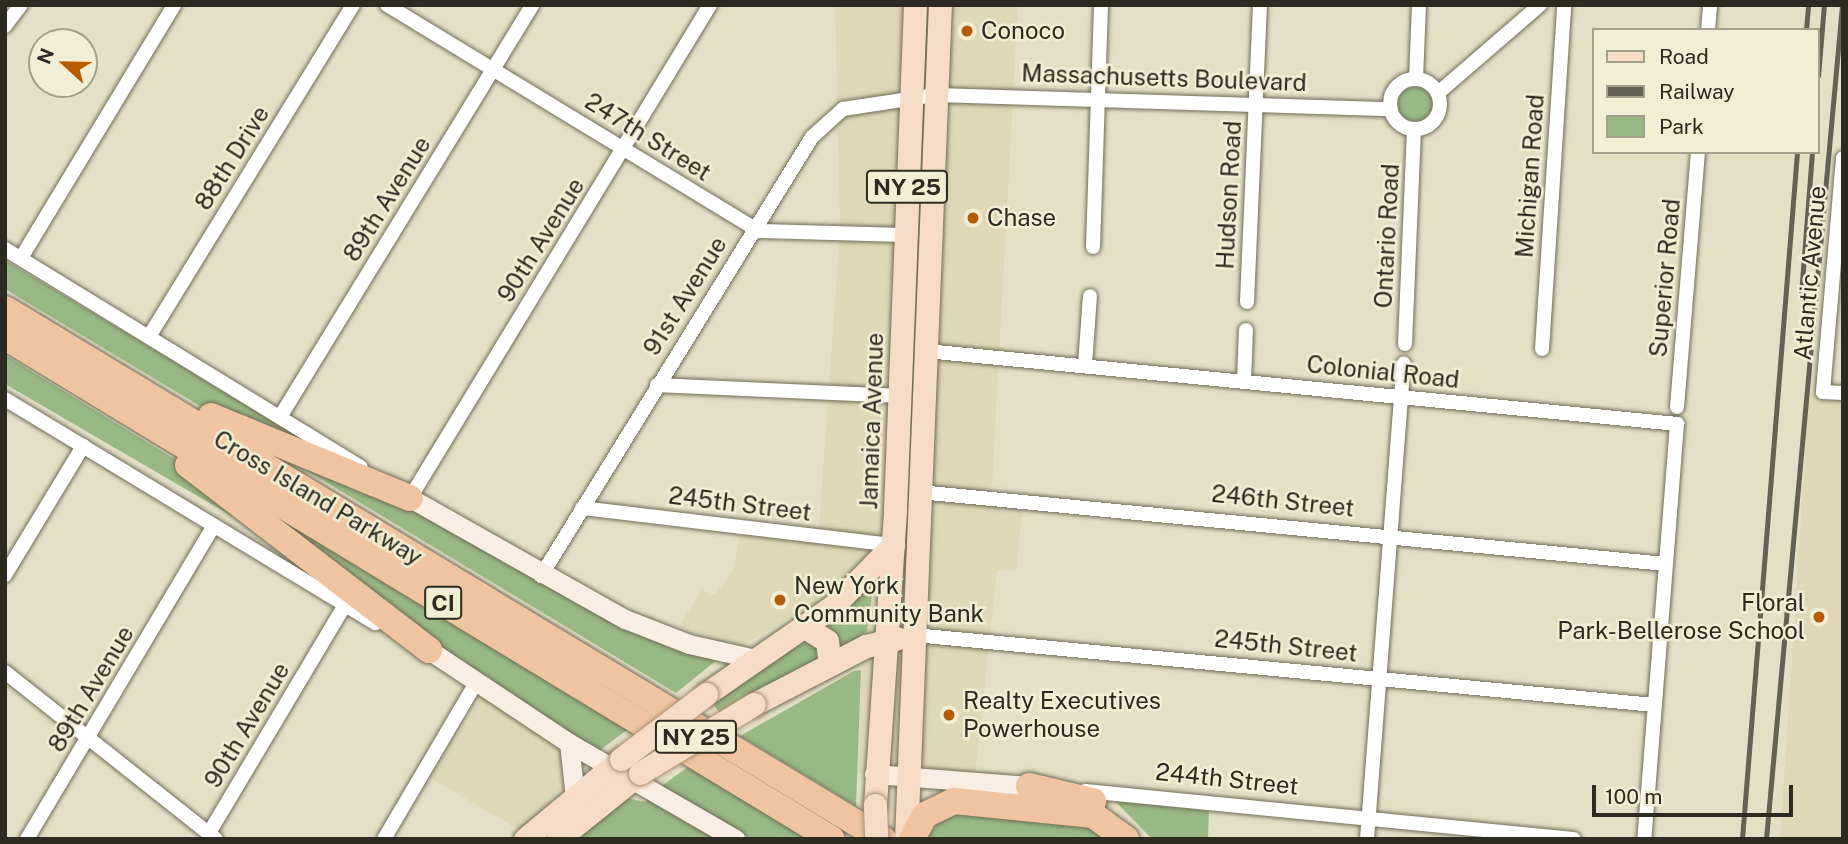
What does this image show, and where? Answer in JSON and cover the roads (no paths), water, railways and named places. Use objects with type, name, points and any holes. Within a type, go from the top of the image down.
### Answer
[{"type":"highway","name":"Cross Island Parkway","points":[[5,309],[65,359],[832,839]]},
{"type":"highway","name":"Cross Island Parkway","points":[[5,337],[65,359],[883,839]]},
{"type":"highway","points":[[65,359],[410,498]]},
{"type":"highway","points":[[65,359],[429,650]]},
{"type":"highway","points":[[1029,786],[1108,807],[1144,839]]},
{"type":"highway","points":[[910,833],[930,811],[954,801],[1093,815],[1126,839]]},
{"type":"main road","name":"Jamaica Avenue","points":[[876,839],[874,774],[893,545],[915,5]]},
{"type":"main road","name":"NY 25","points":[[936,95],[940,5]]},
{"type":"main road","name":"Jamaica Avenue","points":[[910,833],[908,776],[936,95]]},
{"type":"main road","points":[[903,278],[911,294],[912,340],[926,351]]},
{"type":"main road","name":"246th Street","points":[[895,490],[919,492]]},
{"type":"main road","name":"NY 25","points":[[558,839],[625,770],[706,694],[833,606],[893,545]]},
{"type":"main road","points":[[893,545],[916,568]]},
{"type":"main road","points":[[803,626],[827,641],[830,664]]},
{"type":"main road","name":"NY 25","points":[[525,839],[575,797],[625,770],[830,664],[883,641],[914,635]]},
{"type":"street","points":[[5,26],[21,5]]},
{"type":"street","points":[[21,258],[174,5]]},
{"type":"street","name":"88th Drive","points":[[150,335],[353,5]]},
{"type":"street","name":"247th Street","points":[[387,5],[754,229],[906,235]]},
{"type":"street","name":"89th Avenue","points":[[280,416],[532,5]]},
{"type":"street","name":"90th Avenue","points":[[410,498],[710,5]]},
{"type":"street","points":[[1093,247],[1101,5]]},
{"type":"street","name":"Hudson Road","points":[[1247,302],[1260,5]]},
{"type":"street","points":[[1416,79],[1419,5]]},
{"type":"street","points":[[1416,79],[1396,88],[1391,109],[1399,123],[1414,129],[1436,118],[1438,93],[1540,5]]},
{"type":"street","name":"Michigan Road","points":[[1542,349],[1564,5]]},
{"type":"street","points":[[1708,28],[1710,5]]},
{"type":"street","points":[[1416,79],[1438,93]]},
{"type":"street","name":"Massachusetts Boulevard","points":[[911,96],[1097,97],[1391,109]]},
{"type":"street","name":"91st Avenue","points":[[541,576],[754,229],[825,121],[863,101],[911,96]]},
{"type":"street","name":"Ontario Road","points":[[1405,344],[1414,129]]},
{"type":"street","name":"Superior Road","points":[[1677,407],[1698,154]]},
{"type":"street","name":"Atlantic Avenue","points":[[1843,158],[1839,242],[1823,392],[1843,393]]},
{"type":"street","name":"Cross Island Parkway","points":[[5,248],[541,576],[667,636],[755,659]]},
{"type":"street","points":[[926,351],[1085,365],[1090,296]]},
{"type":"street","points":[[1244,381],[1246,330]]},
{"type":"street","points":[[1367,839],[1404,363]]},
{"type":"street","name":"Colonial Road","points":[[1085,365],[1677,424],[1665,565]]},
{"type":"street","points":[[657,385],[899,396]]},
{"type":"street","points":[[5,399],[345,605],[429,650],[569,743],[625,770],[735,839]]},
{"type":"street","points":[[5,575],[82,446]]},
{"type":"street","name":"246th Street","points":[[919,492],[1665,565]]},
{"type":"street","name":"245th Street","points":[[582,508],[893,545]]},
{"type":"street","name":"89th Avenue","points":[[27,839],[214,525]]},
{"type":"street","points":[[1644,839],[1665,565]]},
{"type":"street","name":"90th Avenue","points":[[212,836],[345,605]]},
{"type":"street","name":"245th Street","points":[[914,635],[1655,705]]},
{"type":"street","points":[[5,672],[212,836]]},
{"type":"street","points":[[384,839],[477,681]]},
{"type":"street","points":[[569,743],[575,797]]},
{"type":"street","name":"244th Street","points":[[874,774],[1029,786],[1574,839]]},
{"type":"railway","points":[[1806,28],[1808,5]]},
{"type":"railway","points":[[1820,52],[1824,5]]},
{"type":"railway","points":[[1766,839],[1842,5]]},
{"type":"railway","points":[[1742,839],[1797,154]]},
{"type":"railway","points":[[1801,295],[1812,154]]},
{"type":"place","name":"Conoco","points":[[967,31]]},
{"type":"place","name":"Chase","points":[[973,218]]},
{"type":"place","name":"New York Community Bank","points":[[780,600]]},
{"type":"place","name":"Floral Park-Bellerose School","points":[[1819,617]]},
{"type":"place","name":"Realty Executives Powerhouse","points":[[949,715]]}]
